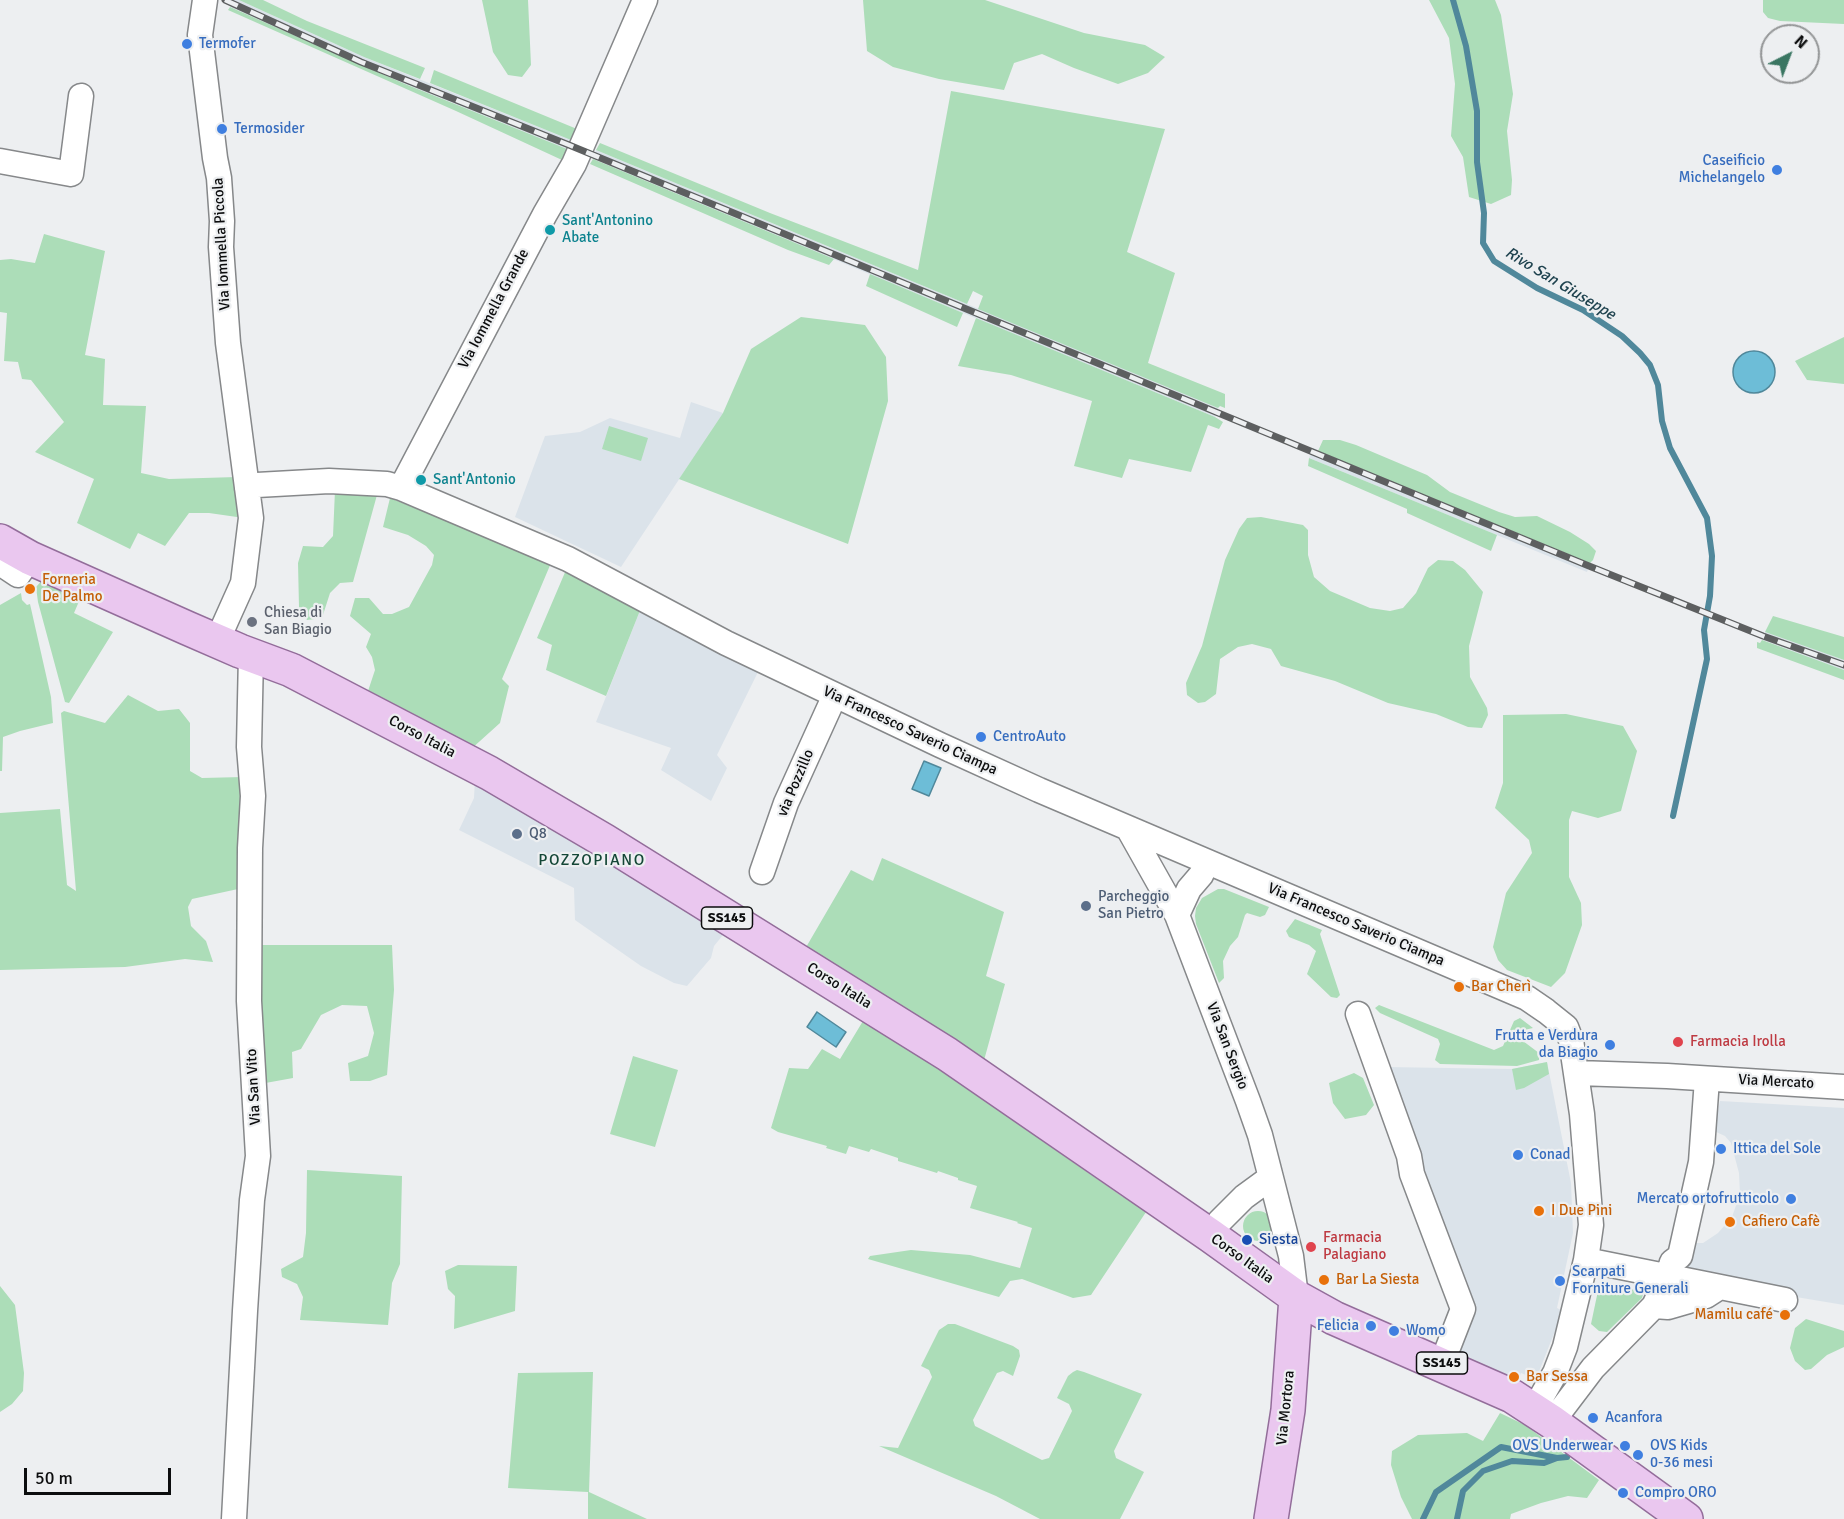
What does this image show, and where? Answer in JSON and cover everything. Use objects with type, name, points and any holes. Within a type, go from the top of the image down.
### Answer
[{"type":"main road","name":"Corso Italia","points":[[0,541],[15,561],[291,670],[489,772],[947,1054],[1296,1297],[1334,1318],[1512,1395],[1686,1519]]},
{"type":"main road","name":"Via Mortora","points":[[1272,1519],[1288,1410],[1296,1297]]},
{"type":"street","name":"Via Iommella Piccola","points":[[205,0],[200,35],[214,158],[219,178],[227,331],[247,488]]},
{"type":"street","name":"Via Iommella Grande","points":[[401,488],[545,214],[574,164],[645,0]]},
{"type":"street","points":[[0,161],[70,174],[81,96]]},
{"type":"street","name":"Via Francesco Saverio Ciampa","points":[[247,488],[257,485],[329,481],[387,484],[568,559],[715,637],[1006,775],[1527,998],[1566,1027],[1572,1040],[1577,1073]]},
{"type":"street","points":[[217,641],[243,583],[251,518],[247,488]]},
{"type":"street","name":"Via San Vito","points":[[234,1519],[252,1200],[258,1156],[249,1001],[250,848],[253,796],[249,747],[251,655]]},
{"type":"street","name":"via Pozzillo","points":[[762,872],[786,803],[835,695]]},
{"type":"street","name":"Via San Sergio","points":[[1128,828],[1177,915],[1248,1101],[1260,1135],[1291,1256],[1296,1297]]},
{"type":"street","points":[[1177,915],[1189,889],[1208,862]]},
{"type":"street","points":[[1358,1014],[1409,1156],[1412,1174],[1463,1309],[1442,1364]]},
{"type":"street","points":[[1544,1416],[1579,1358],[1586,1260],[1592,1225],[1577,1073]]},
{"type":"street","name":"Via Mercato","points":[[1577,1073],[1844,1088]]},
{"type":"street","points":[[1544,1416],[1555,1373],[1654,1306],[1672,1262],[1680,1256],[1701,1162],[1707,1079]]},
{"type":"street","points":[[1211,1236],[1220,1221],[1244,1197],[1270,1178]]},
{"type":"street","points":[[1586,1260],[1785,1300]]},
{"type":"street","points":[[1654,1306],[1668,1306],[1706,1296],[1720,1287]]},
{"type":"shaded area","points":[[233,0],[239,0],[364,57],[571,140],[567,149],[405,84],[230,7]]},
{"type":"shaded area","points":[[596,150],[1218,408],[1215,417],[593,159]]},
{"type":"shaded area","points":[[691,402],[723,413],[621,567],[515,517],[545,436],[580,432],[610,418],[680,438]]},
{"type":"shaded area","points":[[1313,448],[1590,563],[1587,572],[1309,458]]},
{"type":"shaded area","points":[[641,608],[759,670],[717,755],[727,768],[711,801],[661,770],[671,748],[596,722]]},
{"type":"shaded area","points":[[1765,632],[1844,660],[1844,670],[1762,640]]},
{"type":"shaded area","points":[[475,779],[727,930],[714,946],[711,958],[687,986],[674,983],[641,966],[575,920],[574,888],[459,830],[474,798]]},
{"type":"shaded area","points":[[1547,1062],[1571,1183],[1573,1233],[1557,1308],[1563,1311],[1536,1379],[1521,1373],[1517,1384],[1450,1356],[1470,1308],[1385,1067],[1512,1069]]},
{"type":"shaded area","name":"Mercato ortofrutticolo","points":[[1720,1101],[1844,1108],[1844,1305],[1796,1297],[1797,1294],[1685,1268],[1691,1243],[1703,1243],[1718,1233],[1732,1217],[1740,1194],[1739,1173],[1731,1143],[1725,1136],[1714,1131]]},
{"type":"green space","points":[[239,0],[263,0],[307,21],[425,68],[420,79],[364,57]]},
{"type":"green space","points":[[482,0],[528,0],[531,65],[522,77],[508,75],[493,52]]},
{"type":"green space","points":[[863,0],[985,0],[1084,33],[1145,45],[1165,57],[1148,73],[1118,84],[1042,54],[1014,63],[1004,90],[939,79],[893,67],[867,51]]},
{"type":"green space","points":[[1429,0],[1495,0],[1501,15],[1513,94],[1507,131],[1512,180],[1511,195],[1491,204],[1469,197],[1463,157],[1451,136],[1455,84],[1449,38]]},
{"type":"green space","points":[[1763,0],[1844,0],[1844,24],[1780,21],[1768,18],[1763,12]]},
{"type":"green space","points":[[230,7],[405,84],[567,149],[566,152],[562,160],[228,10]]},
{"type":"green space","points":[[434,70],[577,129],[571,140],[430,83]]},
{"type":"green space","points":[[951,91],[1165,129],[1127,252],[1175,273],[1148,363],[1225,394],[1225,408],[1220,406],[1218,408],[978,309],[983,296],[973,291],[967,304],[596,150],[600,143],[770,213],[918,270]]},
{"type":"green space","points":[[593,159],[834,259],[829,265],[788,250],[590,164]]},
{"type":"green space","points":[[44,234],[105,251],[85,355],[105,359],[103,405],[146,406],[141,473],[169,479],[237,477],[244,518],[209,513],[189,513],[165,546],[138,533],[130,549],[77,523],[94,479],[35,452],[64,422],[31,380],[22,379],[18,362],[4,361],[7,313],[0,312],[0,260],[11,259],[35,263]]},
{"type":"green space","points":[[870,274],[963,313],[957,327],[866,286]]},
{"type":"green space","points":[[801,317],[865,325],[886,357],[888,401],[848,544],[679,479],[723,413],[751,349]]},
{"type":"green space","points":[[976,318],[1223,422],[1219,429],[1208,425],[1191,472],[1129,459],[1122,478],[1074,466],[1092,401],[1011,375],[958,366]]},
{"type":"green space","points":[[1844,337],[1844,384],[1807,380],[1795,361]]},
{"type":"green space","points":[[609,426],[648,438],[641,461],[602,449]]},
{"type":"green space","points":[[1323,440],[1340,440],[1356,445],[1427,475],[1450,492],[1499,512],[1515,517],[1537,516],[1589,544],[1596,551],[1593,560],[1590,563],[1318,451]]},
{"type":"green space","points":[[1309,458],[1497,535],[1491,551],[1407,513],[1407,509],[1308,466]]},
{"type":"green space","points":[[335,490],[377,495],[353,582],[340,583],[330,593],[322,618],[307,620],[299,607],[298,563],[303,546],[323,547],[333,536]]},
{"type":"green space","points":[[390,498],[551,563],[502,679],[509,686],[500,723],[470,750],[367,694],[375,670],[372,657],[366,647],[371,634],[350,616],[355,598],[369,598],[383,614],[392,614],[409,607],[432,565],[434,555],[426,546],[408,535],[383,527]]},
{"type":"green space","points":[[1261,517],[1303,525],[1308,530],[1308,555],[1314,577],[1330,591],[1370,608],[1390,611],[1403,608],[1416,593],[1428,568],[1438,560],[1453,561],[1465,570],[1483,592],[1469,646],[1470,677],[1487,708],[1488,715],[1482,728],[1468,727],[1436,714],[1388,703],[1335,681],[1281,666],[1271,649],[1252,644],[1238,647],[1220,659],[1216,694],[1205,702],[1198,703],[1187,695],[1186,683],[1202,646],[1225,560],[1239,529],[1247,518]]},
{"type":"green space","points":[[566,570],[641,608],[606,696],[546,670],[552,645],[537,638]]},
{"type":"green space","points":[[46,576],[83,592],[74,613],[113,632],[69,703],[65,702],[38,602],[36,587]]},
{"type":"green space","points":[[21,593],[22,600],[27,605],[30,604],[51,697],[53,723],[3,737],[2,771],[0,771],[0,605]]},
{"type":"green space","points":[[1773,616],[1844,637],[1844,660],[1765,632]]},
{"type":"green space","points":[[1762,640],[1844,670],[1844,680],[1757,648],[1757,642],[1760,643]]},
{"type":"green space","points":[[128,695],[158,711],[179,709],[190,723],[190,771],[202,778],[243,777],[238,889],[192,899],[188,907],[191,926],[206,941],[213,962],[185,959],[125,967],[0,970],[0,813],[60,809],[67,885],[76,891],[61,713],[64,711],[105,723]]},
{"type":"green space","points":[[1566,714],[1623,726],[1637,751],[1621,811],[1598,818],[1572,811],[1569,820],[1569,877],[1581,903],[1582,925],[1565,973],[1551,987],[1507,970],[1498,960],[1493,947],[1506,893],[1532,853],[1529,840],[1495,808],[1503,783],[1503,715]]},
{"type":"green space","points":[[882,858],[1004,912],[986,976],[1005,984],[983,1064],[805,949],[851,870],[873,881]]},
{"type":"green space","points":[[1218,889],[1224,889],[1269,907],[1265,915],[1260,917],[1247,913],[1245,915],[1238,937],[1230,946],[1223,961],[1224,978],[1219,983],[1195,916],[1196,908],[1202,898]]},
{"type":"green space","points":[[1295,919],[1322,930],[1320,934],[1340,995],[1337,998],[1331,997],[1307,974],[1316,951],[1309,945],[1289,937],[1286,931]]},
{"type":"green space","points":[[256,945],[392,945],[394,990],[387,1075],[370,1081],[350,1081],[348,1063],[368,1056],[374,1033],[367,1006],[342,1005],[321,1015],[301,1049],[292,1052],[293,1078],[260,1084]]},
{"type":"green space","points":[[1379,1005],[1494,1050],[1503,1046],[1514,1021],[1520,1018],[1533,1028],[1524,1030],[1519,1038],[1539,1053],[1539,1060],[1517,1066],[1440,1064],[1435,1060],[1440,1044],[1438,1039],[1380,1013],[1375,1008]]},
{"type":"green space","points":[[863,1021],[938,1068],[1123,1197],[1126,1194],[1148,1209],[1091,1295],[1073,1298],[1022,1279],[1010,1281],[999,1297],[868,1259],[870,1256],[911,1250],[970,1255],[1020,1268],[1032,1228],[970,1208],[977,1186],[958,1180],[958,1178],[898,1161],[898,1158],[871,1149],[869,1152],[849,1146],[846,1154],[771,1128],[789,1068],[808,1069],[822,1049],[840,1059]]},
{"type":"green space","points":[[633,1056],[678,1070],[655,1147],[610,1134]]},
{"type":"green space","points":[[1547,1062],[1549,1074],[1516,1090],[1512,1069]]},
{"type":"green space","points":[[1354,1073],[1363,1078],[1374,1105],[1366,1115],[1345,1119],[1333,1103],[1329,1083]]},
{"type":"green space","points":[[307,1170],[402,1176],[400,1264],[392,1283],[388,1325],[300,1320],[303,1297],[297,1284],[282,1277],[281,1269],[303,1257],[306,1233]]},
{"type":"green space","points":[[1258,1211],[1269,1215],[1273,1226],[1269,1237],[1258,1241],[1247,1237],[1243,1226],[1247,1215]]},
{"type":"green space","points":[[458,1265],[517,1266],[515,1311],[454,1329],[455,1296],[448,1289],[445,1271]]},
{"type":"green space","points":[[1605,1283],[1640,1291],[1643,1294],[1642,1298],[1607,1332],[1599,1331],[1591,1324],[1599,1286]]},
{"type":"green space","points":[[0,1286],[15,1305],[24,1373],[23,1391],[12,1404],[0,1412]]},
{"type":"green space","points":[[1806,1319],[1844,1331],[1844,1347],[1827,1355],[1811,1369],[1805,1370],[1795,1361],[1790,1348],[1795,1328]]},
{"type":"green space","points":[[948,1324],[955,1324],[1019,1350],[1020,1356],[1013,1376],[1003,1371],[997,1373],[973,1420],[975,1426],[1042,1460],[1049,1458],[1072,1411],[1069,1404],[1057,1398],[1068,1376],[1073,1372],[1077,1370],[1084,1372],[1142,1394],[1114,1451],[1116,1458],[1144,1472],[1120,1519],[1040,1519],[996,1496],[879,1446],[898,1448],[932,1377],[929,1370],[921,1366],[939,1330]]},
{"type":"green space","points":[[593,1372],[589,1492],[647,1519],[588,1519],[588,1492],[508,1488],[518,1373]]},
{"type":"green space","points":[[1500,1413],[1525,1425],[1599,1480],[1587,1498],[1568,1496],[1541,1503],[1511,1514],[1510,1519],[1412,1519],[1401,1497],[1391,1465],[1392,1451],[1418,1435],[1467,1433],[1483,1441]]},
{"type":"water","points":[[1754,351],[1762,352],[1769,357],[1774,364],[1774,380],[1769,387],[1762,392],[1754,393],[1746,392],[1739,387],[1734,380],[1733,372],[1734,364],[1739,357],[1746,352]]},
{"type":"water","points":[[924,761],[941,768],[929,796],[912,789]]},
{"type":"water","points":[[817,1012],[846,1032],[836,1047],[807,1027]]},
{"type":"waterway","name":"Rivo San Giuseppe","points":[[1453,0],[1466,46],[1477,111],[1477,162],[1484,213],[1483,243],[1494,261],[1537,288],[1583,310],[1622,336],[1650,365],[1658,385],[1662,421],[1670,448],[1707,518],[1712,556],[1710,596],[1704,630],[1707,659],[1673,816]]},
{"type":"waterway","name":"Rivo San Giuseppe","points":[[1423,1519],[1436,1492],[1501,1447],[1557,1458],[1567,1457]]},
{"type":"waterway","name":"Rivo San Giuseppe","points":[[1457,1519],[1463,1491],[1483,1471],[1512,1461],[1544,1463],[1557,1458]]},
{"type":"railway","points":[[225,0],[361,62],[569,145],[1589,566],[1763,636],[1844,665]]},
{"type":"place","name":"Termofer","points":[[187,44]]},
{"type":"place","name":"Termosider","points":[[222,129]]},
{"type":"place","name":"Caseificio Michelangelo","points":[[1777,170]]},
{"type":"place","name":"Sant'Antonino Abate","points":[[550,230]]},
{"type":"place","name":"Sant'Antonio","points":[[421,480]]},
{"type":"place","name":"Forneria De Palmo","points":[[30,589]]},
{"type":"place","name":"Chiesa di San Biagio","points":[[252,622]]},
{"type":"place","name":"CentroAuto","points":[[981,737]]},
{"type":"place","name":"Q8","points":[[517,834]]},
{"type":"place","name":"Parcheggio San Pietro","points":[[1086,906]]},
{"type":"place","name":"Bar Cherì","points":[[1459,987]]},
{"type":"place","name":"Farmacia Irolla","points":[[1678,1042]]},
{"type":"place","name":"Frutta e Verdura da Biagio","points":[[1610,1045]]},
{"type":"place","name":"Ittica del Sole","points":[[1721,1149]]},
{"type":"place","name":"Conad","points":[[1518,1155]]},
{"type":"place","name":"Mercato ortofrutticolo","points":[[1791,1199]]},
{"type":"place","name":"I Due Pini","points":[[1539,1211]]},
{"type":"place","name":"Cafiero Cafè","points":[[1730,1222]]},
{"type":"place","name":"Siesta","points":[[1247,1240]]},
{"type":"place","name":"Farmacia Palagiano","points":[[1311,1247]]},
{"type":"place","name":"Bar La Siesta","points":[[1324,1280]]},
{"type":"place","name":"Scarpati Forniture Generali","points":[[1560,1281]]},
{"type":"place","name":"Mamilu café","points":[[1785,1315]]},
{"type":"place","name":"Felicia","points":[[1371,1326]]},
{"type":"place","name":"Womo","points":[[1394,1331]]},
{"type":"place","name":"Bar Sessa","points":[[1514,1377]]},
{"type":"place","name":"Acanfora","points":[[1593,1418]]},
{"type":"place","name":"OVS Underwear","points":[[1625,1446]]},
{"type":"place","name":"OVS Kids 0-36 mesi","points":[[1638,1455]]},
{"type":"place","name":"Compro ORO","points":[[1623,1493]]},
{"type":"district","name":"POZZOPIANO","points":[[592,861]]}]
